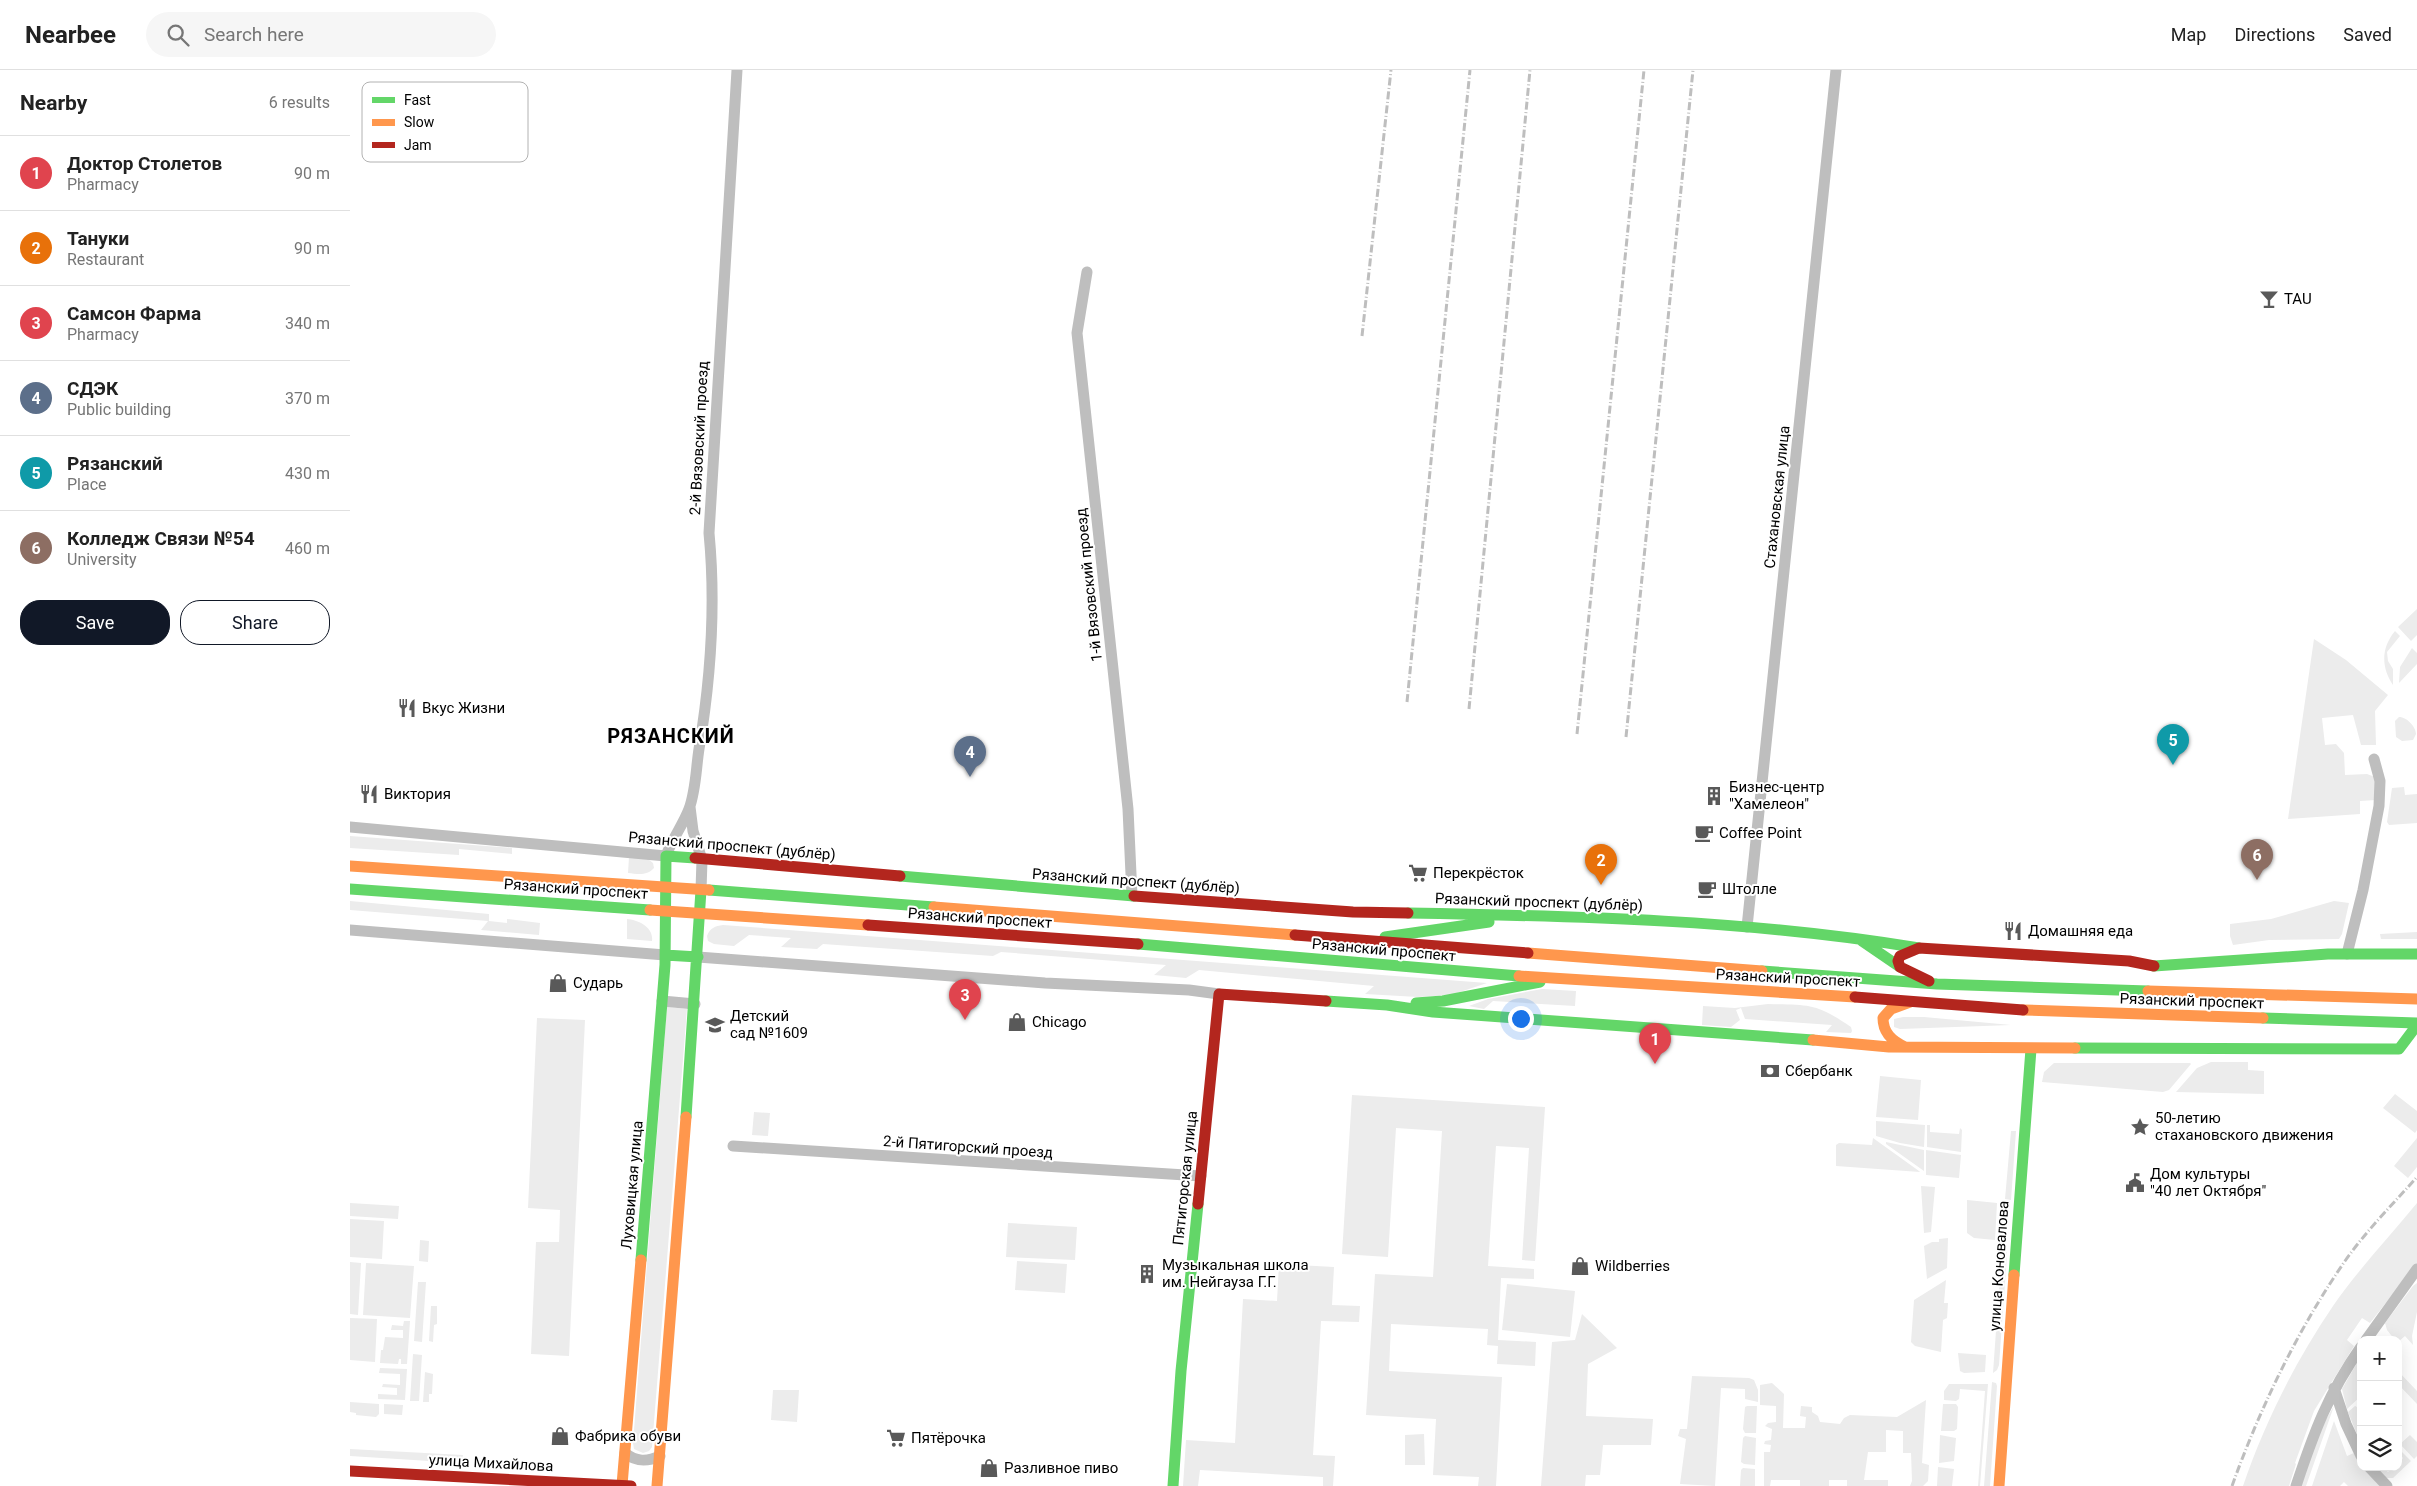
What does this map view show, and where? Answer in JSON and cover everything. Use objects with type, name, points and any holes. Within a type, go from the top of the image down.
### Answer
[{"type":"main road","name":"Рязанский проспект (дублёр)","points":[[666,856],[1132,896],[1353,912],[1541,915],[1747,927],[1853,937],[1920,948],[2129,961],[2153,966],[2347,954],[2412,954]]},
{"type":"main road","name":"2-й Вязовский проезд","points":[[666,856],[666,887]]},
{"type":"main road","name":"Рязанский проспект","points":[[350,866],[666,887],[1937,984],[2417,999]]},
{"type":"main road","name":"Луховицкая улица","points":[[622,1486],[662,1001],[666,887]]},
{"type":"main road","name":"Рязанский проспект","points":[[350,889],[700,912],[1136,944],[1563,979],[1913,1001],[2012,1010],[2417,1024]]},
{"type":"main road","points":[[658,1486],[695,1004],[701,890]]},
{"type":"main road","points":[[1361,941],[1541,915]]},
{"type":"main road","points":[[1853,937],[1868,943],[1900,967],[1937,984]]},
{"type":"main road","points":[[1900,967],[1898,961],[1900,956],[1920,948]]},
{"type":"main road","points":[[2412,954],[2417,962]]},
{"type":"main road","points":[[665,955],[698,957]]},
{"type":"main road","points":[[1387,1005],[1443,1001],[1563,979]]},
{"type":"main road","points":[[1219,994],[1387,1005],[1433,1012],[1865,1043],[1907,1048],[2399,1049],[2417,1024]]},
{"type":"main road","name":"Пятигорская улица","points":[[1173,1486],[1181,1371],[1219,994]]},
{"type":"main road","points":[[1907,1048],[1893,1042],[1884,1032],[1883,1018],[1891,1008],[1913,1001]]},
{"type":"main road","name":"улица Коновалова","points":[[1999,1486],[2031,1049]]},
{"type":"main road","name":"улица Михайлова","points":[[350,1471],[631,1486]]},
{"type":"street","name":"2-й Вязовский проезд","points":[[701,890],[702,860],[693,831],[690,807],[705,714],[710,659],[713,580],[709,533],[737,70]]},
{"type":"street","name":"Стахановская улица","points":[[1747,927],[1836,70]]},
{"type":"street","name":"1-й Вязовский проезд","points":[[1087,272],[1077,334],[1128,809],[1132,896]]},
{"type":"street","points":[[2347,954],[2359,906],[2379,806],[2380,781],[2374,759]]},
{"type":"street","name":"2-й Вязовский проезд","points":[[666,856],[672,838],[690,807]]},
{"type":"street","name":"Рязанский проспект (дублёр)","points":[[350,827],[666,856]]},
{"type":"street","points":[[350,930],[665,955]]},
{"type":"street","points":[[698,957],[1045,984],[1189,990],[1219,994]]},
{"type":"street","points":[[662,1001],[695,1004]]},
{"type":"street","name":"2-й Пятигорский проезд","points":[[733,1146],[1201,1176]]},
{"type":"street","points":[[2369,1336],[2417,1269]]},
{"type":"street","points":[[2296,1486],[2315,1427],[2334,1388],[2357,1353]]},
{"type":"street","points":[[2334,1388],[2346,1424],[2357,1447]]},
{"type":"street","points":[[625,1453],[632,1460],[650,1460],[660,1456]]},
{"type":"street","points":[[2372,1471],[2387,1486]]},
{"type":"shaded area","points":[[2417,609],[2417,635],[2411,641],[2398,627]]},
{"type":"shaded area","points":[[2395,631],[2400,636],[2387,652],[2388,661],[2393,669],[2393,685],[2386,671],[2384,658],[2387,644]]},
{"type":"shaded area","points":[[2314,639],[2346,660],[2388,695],[2375,711],[2376,745],[2361,745],[2353,715],[2322,718],[2325,745],[2336,744],[2344,753],[2345,775],[2367,774],[2375,777],[2376,800],[2360,801],[2360,814],[2288,819]]},
{"type":"shaded area","points":[[2412,648],[2417,653],[2417,664],[2399,683],[2400,667]]},
{"type":"shaded area","points":[[2399,717],[2408,721],[2414,728],[2416,734],[2413,740],[2402,741],[2396,737],[2395,721]]},
{"type":"shaded area","points":[[2404,787],[2405,795],[2417,794],[2417,823],[2389,825],[2387,822],[2392,788]]},
{"type":"shaded area","points":[[350,836],[512,848],[512,854],[459,849],[459,855],[350,848]]},
{"type":"shaded area","points":[[629,857],[648,859],[653,863],[654,868],[645,873],[628,873]]},
{"type":"shaded area","points":[[350,901],[489,914],[489,921],[507,923],[507,919],[540,923],[539,935],[481,930],[488,921],[350,910]]},
{"type":"shaded area","points":[[2334,901],[2349,903],[2342,934],[2339,939],[2269,940],[2233,945],[2230,936],[2230,924],[2271,919]]},
{"type":"shaded area","points":[[627,919],[636,921],[648,928],[652,941],[627,939]]},
{"type":"shaded area","points":[[723,925],[1487,983],[1451,995],[1418,997],[1365,994],[1374,986],[1199,970],[1186,978],[1154,975],[1166,965],[1001,952],[993,956],[823,944],[817,949],[781,947],[791,938],[749,935],[734,946],[714,944],[708,941],[707,936],[711,929]]},
{"type":"shaded area","points":[[2417,932],[2417,939],[2381,939],[2380,934]]},
{"type":"shaded area","points":[[1542,989],[1576,991],[1575,1006],[1493,1001],[1484,1009],[1469,1006],[1488,999]]},
{"type":"shaded area","points":[[1768,1004],[1803,1005],[1820,1009],[1851,1027],[1852,1031],[1851,1033],[1826,1032],[1832,1025],[1745,1019],[1741,1008],[1736,1010],[1740,1020],[1731,1027],[1702,1025],[1703,1006],[1735,1008]]},
{"type":"shaded area","points":[[667,1007],[687,1009],[652,1447],[649,1451],[643,1453],[634,1449],[633,1443]]},
{"type":"shaded area","points":[[1924,1017],[2011,1025],[1900,1029],[1894,1027],[1894,1019]]},
{"type":"shaded area","points":[[537,1018],[585,1020],[569,1356],[531,1354],[536,1242],[559,1242],[560,1210],[528,1208]]},
{"type":"shaded area","points":[[2211,1062],[2248,1062],[2248,1070],[2264,1071],[2264,1094],[2176,1092],[2197,1068]]},
{"type":"shaded area","points":[[2054,1063],[2191,1064],[2169,1090],[2163,1092],[2042,1082],[2044,1072]]},
{"type":"shaded area","points":[[1880,1076],[1921,1080],[1918,1120],[1876,1117]]},
{"type":"shaded area","points":[[2395,1094],[2417,1111],[2417,1130],[2415,1133],[2383,1108]]},
{"type":"shaded area","points":[[1352,1095],[1545,1107],[1535,1261],[1522,1260],[1529,1148],[1496,1146],[1488,1266],[1534,1269],[1534,1279],[1501,1278],[1498,1340],[1536,1342],[1535,1366],[1497,1364],[1498,1346],[1487,1345],[1488,1329],[1391,1324],[1389,1371],[1502,1377],[1496,1486],[1478,1486],[1479,1477],[1433,1475],[1436,1419],[1366,1415],[1375,1274],[1433,1277],[1442,1131],[1396,1128],[1388,1257],[1342,1254]]},
{"type":"shaded area","points":[[754,1112],[770,1113],[768,1136],[752,1135]]},
{"type":"shaded area","points":[[1876,1121],[1925,1125],[1924,1147],[1876,1136]]},
{"type":"shaded area","points":[[1927,1125],[1930,1125],[1930,1132],[1959,1134],[1960,1128],[1962,1130],[1961,1152],[1927,1147]]},
{"type":"shaded area","points":[[2011,1131],[2016,1131],[2011,1200],[2005,1199]]},
{"type":"shaded area","points":[[1873,1138],[1920,1172],[1836,1166],[1836,1145],[1839,1143],[1872,1145]]},
{"type":"shaded area","points":[[2417,1138],[2417,1167],[2408,1178],[2394,1166]]},
{"type":"shaded area","points":[[1886,1142],[1924,1150],[1924,1171],[1886,1144]]},
{"type":"shaded area","points":[[1926,1150],[1961,1155],[1959,1178],[1926,1175]]},
{"type":"shaded area","points":[[1921,1186],[1935,1187],[1931,1232],[1924,1233]]},
{"type":"shaded area","points":[[1967,1200],[1997,1203],[1995,1240],[1974,1238],[1967,1233]]},
{"type":"shaded area","points":[[350,1203],[399,1206],[398,1219],[350,1216]]},
{"type":"shaded area","points":[[2417,1203],[2417,1263],[2370,1323],[2362,1318],[2347,1340],[2354,1346],[2314,1411],[2295,1463],[2289,1486],[2243,1486],[2271,1416],[2319,1327],[2353,1280]]},
{"type":"shaded area","points":[[350,1219],[384,1221],[382,1259],[350,1257]]},
{"type":"shaded area","points":[[1008,1223],[1077,1227],[1075,1260],[1006,1257]]},
{"type":"shaded area","points":[[1948,1238],[1947,1268],[1927,1279],[1924,1246],[1932,1242],[1939,1242],[1939,1239]]},
{"type":"shaded area","points":[[420,1240],[429,1241],[428,1262],[419,1261]]},
{"type":"shaded area","points":[[2002,1246],[2006,1248],[2007,1255],[1999,1365],[1993,1373]]},
{"type":"shaded area","points":[[1017,1261],[1067,1264],[1065,1293],[1015,1290]]},
{"type":"shaded area","points":[[350,1262],[361,1263],[358,1315],[350,1314]]},
{"type":"shaded area","points":[[366,1263],[414,1266],[410,1318],[363,1315]]},
{"type":"shaded area","points":[[1279,1264],[1334,1267],[1332,1305],[1360,1306],[1359,1322],[1321,1321],[1313,1455],[1335,1456],[1333,1486],[1323,1486],[1323,1477],[1200,1470],[1198,1486],[1183,1486],[1186,1440],[1235,1443],[1243,1299],[1277,1301]]},
{"type":"shaded area","points":[[1946,1280],[1944,1303],[1948,1303],[1947,1318],[1943,1320],[1941,1352],[1915,1346],[1911,1342],[1914,1300]]},
{"type":"shaded area","points":[[418,1282],[426,1282],[422,1342],[414,1341]]},
{"type":"shaded area","points":[[2417,1283],[2417,1312],[2412,1336],[2413,1345],[2405,1336],[2402,1339],[2402,1336],[2392,1336],[2385,1323]]},
{"type":"shaded area","points":[[1507,1284],[1575,1291],[1570,1337],[1502,1330]]},
{"type":"shaded area","points":[[431,1306],[437,1306],[437,1324],[434,1325],[433,1342],[429,1341]]},
{"type":"shaded area","points":[[1582,1314],[1617,1348],[1588,1364],[1586,1416],[1653,1419],[1651,1445],[1603,1445],[1600,1475],[1586,1475],[1585,1486],[1541,1486],[1552,1342],[1575,1340]]},
{"type":"shaded area","points":[[350,1318],[377,1319],[375,1362],[350,1360]]},
{"type":"shaded area","points":[[404,1321],[410,1321],[407,1364],[401,1364],[401,1359],[399,1359],[398,1364],[380,1363],[385,1337],[403,1338],[403,1330],[391,1330],[392,1325],[403,1326]]},
{"type":"shaded area","points":[[1958,1353],[1986,1355],[1985,1372],[1964,1373],[1960,1371]]},
{"type":"shaded area","points":[[413,1354],[422,1355],[419,1401],[410,1401]]},
{"type":"shaded area","points":[[2357,1363],[2357,1400],[2347,1409],[2342,1389]]},
{"type":"shaded area","points":[[380,1368],[407,1369],[405,1400],[378,1399],[378,1394],[397,1395],[397,1388],[382,1387],[383,1384],[400,1385],[400,1374],[379,1373]]},
{"type":"shaded area","points":[[425,1372],[433,1374],[432,1394],[429,1394],[429,1402],[423,1402]]},
{"type":"shaded area","points":[[2402,1375],[2417,1391],[2417,1404],[2402,1388]]},
{"type":"shaded area","points":[[1692,1376],[1749,1378],[1754,1380],[1758,1390],[1758,1402],[1745,1399],[1745,1389],[1721,1388],[1715,1486],[1680,1484],[1686,1439],[1678,1436],[1680,1429],[1687,1429]]},
{"type":"shaded area","points":[[1992,1382],[1996,1383],[1997,1386],[1990,1486],[1984,1486]]},
{"type":"shaded area","points":[[1772,1383],[1784,1394],[1783,1428],[1805,1428],[1806,1417],[1800,1416],[1801,1406],[1812,1407],[1812,1412],[1818,1416],[1820,1422],[1840,1424],[1844,1418],[1850,1415],[1897,1417],[1926,1400],[1922,1463],[1929,1465],[1928,1481],[1923,1486],[1910,1486],[1912,1481],[1911,1453],[1903,1453],[1903,1431],[1886,1430],[1886,1452],[1868,1452],[1864,1480],[1888,1480],[1888,1486],[1847,1486],[1847,1480],[1829,1480],[1829,1486],[1800,1486],[1800,1480],[1771,1480],[1770,1486],[1764,1486],[1764,1452],[1770,1452],[1771,1445],[1764,1444],[1765,1441],[1771,1440],[1772,1429],[1765,1426],[1768,1423],[1776,1422],[1776,1406],[1760,1405],[1760,1385]]},
{"type":"shaded area","points":[[1949,1384],[1988,1384],[1980,1486],[1978,1486],[1985,1391],[1960,1389],[1959,1399],[1956,1401],[1944,1400],[1944,1391]]},
{"type":"shaded area","points":[[773,1390],[799,1390],[797,1422],[771,1420]]},
{"type":"shaded area","points":[[350,1402],[379,1404],[379,1414],[376,1417],[356,1415],[356,1413],[350,1412]]},
{"type":"shaded area","points":[[384,1404],[403,1405],[402,1415],[384,1414]]},
{"type":"shaded area","points":[[1943,1404],[1956,1404],[1958,1407],[1957,1429],[1954,1431],[1941,1431]]},
{"type":"shaded area","points":[[1757,1406],[1756,1433],[1745,1433],[1743,1429],[1745,1407]]},
{"type":"shaded area","points":[[2334,1406],[2306,1486],[2301,1486],[2319,1431]]},
{"type":"shaded area","points":[[2355,1406],[2357,1407],[2357,1434],[2348,1412]]},
{"type":"shaded area","points":[[2334,1421],[2347,1456],[2354,1453],[2357,1459],[2357,1471],[2367,1471],[2380,1486],[2348,1486],[2344,1482],[2340,1486],[2312,1486]]},
{"type":"shaded area","points":[[1424,1434],[1425,1465],[1405,1465],[1405,1435]]},
{"type":"shaded area","points":[[1940,1435],[1956,1438],[1954,1461],[1939,1463]]},
{"type":"shaded area","points":[[2410,1435],[2417,1442],[2417,1456],[2414,1459],[2402,1446],[2402,1442]]},
{"type":"shaded area","points":[[1745,1436],[1756,1438],[1755,1465],[1741,1462],[1743,1438]]},
{"type":"shaded area","points":[[350,1449],[463,1455],[461,1463],[350,1456]]},
{"type":"shaded area","points":[[2402,1452],[2411,1461],[2402,1470],[2402,1459]]},
{"type":"shaded area","points":[[1938,1467],[1954,1469],[1952,1486],[1937,1486]]},
{"type":"shaded area","points":[[1743,1468],[1755,1469],[1755,1486],[1740,1486],[1741,1470]]},
{"type":"shaded area","points":[[2378,1471],[2400,1471],[2393,1478],[2385,1478]]},
{"type":"railway","points":[[1362,336],[1391,70]]},
{"type":"railway","points":[[1407,702],[1470,70]]},
{"type":"railway","points":[[1469,709],[1530,70]]},
{"type":"railway","points":[[1577,734],[1644,70]]},
{"type":"railway","points":[[1626,737],[1693,70]]},
{"type":"railway","points":[[2232,1486],[2268,1398],[2311,1314],[2353,1250],[2417,1177]]},
{"type":"traffic: fast","points":[[641,1260],[665,965],[666,856],[695,858]]},
{"type":"traffic: fast","points":[[900,876],[1134,896]]},
{"type":"traffic: fast","points":[[350,889],[650,910]]},
{"type":"traffic: fast","points":[[686,1117],[701,890]]},
{"type":"traffic: fast","points":[[709,890],[934,907]]},
{"type":"traffic: fast","points":[[1408,913],[1600,918],[1728,925],[1792,931],[1919,948]]},
{"type":"traffic: fast","points":[[1385,937],[1489,922]]},
{"type":"traffic: fast","points":[[1862,941],[1900,967]]},
{"type":"traffic: fast","points":[[1138,944],[1519,976]]},
{"type":"traffic: fast","points":[[2154,966],[2328,954],[2417,954]]},
{"type":"traffic: fast","points":[[665,955],[698,957]]},
{"type":"traffic: fast","points":[[1762,971],[1937,984],[2148,991]]},
{"type":"traffic: fast","points":[[1416,1003],[1443,1001],[1540,982]]},
{"type":"traffic: fast","points":[[1326,1001],[1387,1005],[1433,1012],[1813,1040]]},
{"type":"traffic: fast","points":[[2263,1018],[2417,1023]]},
{"type":"traffic: fast","points":[[2075,1048],[2399,1049],[2417,1025]]},
{"type":"traffic: fast","points":[[2014,1275],[2031,1049]]},
{"type":"traffic: fast","points":[[1173,1486],[1181,1371],[1198,1204]]},
{"type":"traffic: slow","points":[[350,866],[709,890]]},
{"type":"traffic: slow","points":[[934,907],[1295,935]]},
{"type":"traffic: slow","points":[[650,910],[868,925]]},
{"type":"traffic: slow","points":[[1528,953],[1762,971]]},
{"type":"traffic: slow","points":[[1519,976],[1855,997]]},
{"type":"traffic: slow","points":[[2148,991],[2417,999]]},
{"type":"traffic: slow","points":[[1905,1047],[1889,1036],[1883,1023],[1883,1018],[1891,1009],[1910,1002]]},
{"type":"traffic: slow","points":[[2023,1010],[2263,1018]]},
{"type":"traffic: slow","points":[[1813,1040],[1889,1047],[2075,1048]]},
{"type":"traffic: slow","points":[[657,1486],[686,1117]]},
{"type":"traffic: slow","points":[[622,1485],[641,1260]]},
{"type":"traffic: slow","points":[[1999,1486],[2014,1275]]},
{"type":"traffic: jam","points":[[695,858],[900,876]]},
{"type":"traffic: jam","points":[[1134,896],[1353,912],[1408,913]]},
{"type":"traffic: jam","points":[[868,925],[1138,944]]},
{"type":"traffic: jam","points":[[1295,935],[1528,953]]},
{"type":"traffic: jam","points":[[1929,981],[1900,967],[1898,961],[1900,956],[1919,948],[2129,961],[2154,966]]},
{"type":"traffic: jam","points":[[1198,1204],[1219,994],[1326,1001]]},
{"type":"traffic: jam","points":[[1855,997],[2023,1010]]},
{"type":"traffic: jam","points":[[350,1471],[631,1486]]},
{"type":"place","name":"TAU","points":[[2269,299]]},
{"type":"place","name":"Вкус Жизни","points":[[407,708]]},
{"type":"place","name":"Рязанский","points":[[2173,765]]},
{"type":"place","name":"СДЭК","points":[[970,777]]},
{"type":"place","name":"Виктория","points":[[369,794]]},
{"type":"place","name":"Бизнес-центр \"Хамелеон\"","points":[[1714,796]]},
{"type":"place","name":"Coffee Point","points":[[1704,833]]},
{"type":"place","name":"Перекрёсток","points":[[1418,873]]},
{"type":"place","name":"Колледж Связи №54","points":[[2257,880]]},
{"type":"place","name":"Тануки","points":[[1601,885]]},
{"type":"place","name":"Штолле","points":[[1707,889]]},
{"type":"place","name":"Домашняя еда","points":[[2013,931]]},
{"type":"place","name":"Сударь","points":[[558,983]]},
{"type":"place","name":"Самсон Фарма","points":[[965,1020]]},
{"type":"place","name":"Chicago","points":[[1017,1022]]},
{"type":"place","name":"Детский сад №1609","points":[[715,1025]]},
{"type":"place","name":"Доктор Столетов","points":[[1655,1064]]},
{"type":"place","name":"Сбербанк","points":[[1770,1071]]},
{"type":"place","name":"50-летию стахановского движения","points":[[2140,1127]]},
{"type":"place","name":"Дом культуры \"40 лет Октября\"","points":[[2135,1183]]},
{"type":"place","name":"Wildberries","points":[[1580,1266]]},
{"type":"place","name":"Музыкальная школа им. Нейгауза Г.Г.","points":[[1147,1274]]},
{"type":"place","name":"Фабрика обуви","points":[[560,1436]]},
{"type":"place","name":"Пятёрочка","points":[[896,1438]]},
{"type":"place","name":"Разливное пиво","points":[[989,1468]]},
{"type":"district","name":"РЯЗАНСКИЙ","points":[[671,736]]}]
